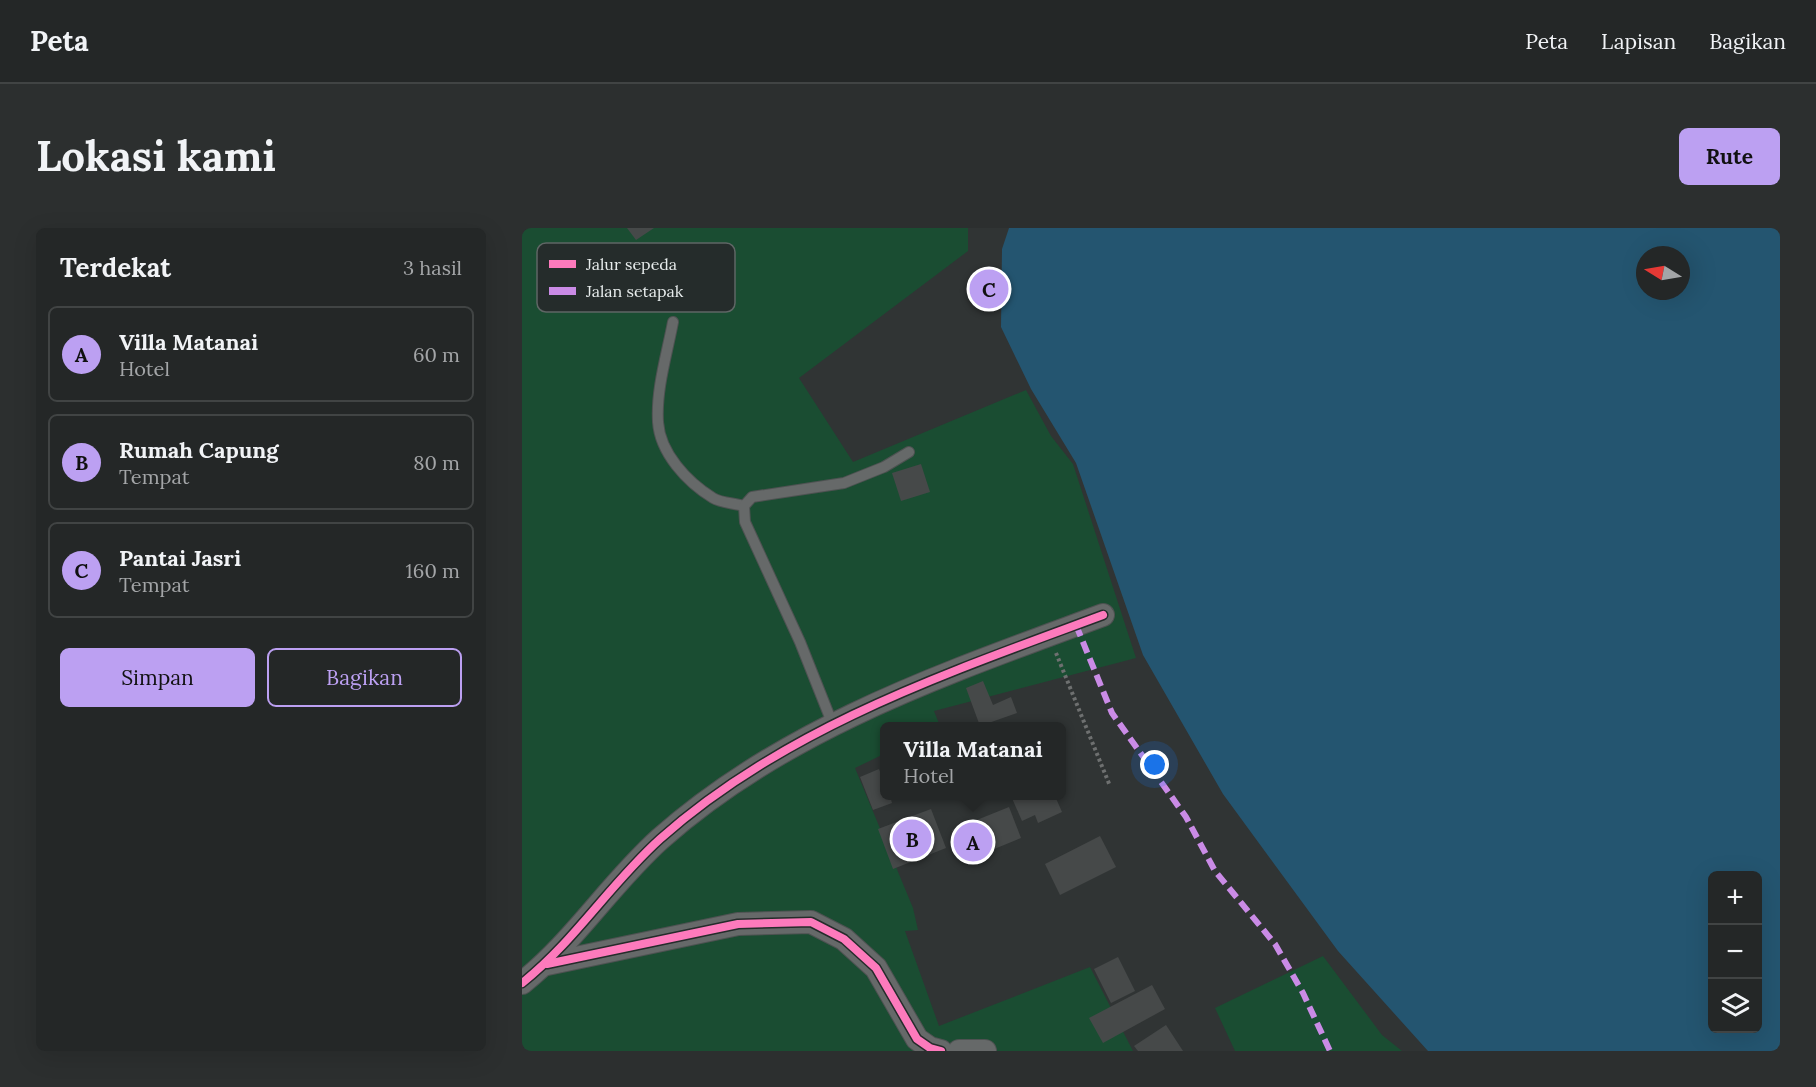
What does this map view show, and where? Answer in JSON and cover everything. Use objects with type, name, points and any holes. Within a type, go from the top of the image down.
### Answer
[{"type":"street","points":[[522,983],[547,964],[659,840],[725,787],[833,725],[887,698],[967,664],[1103,615]]},
{"type":"street","points":[[547,964],[738,924],[811,922],[844,939],[876,968],[917,1039],[930,1048],[941,1051]]},
{"type":"street","points":[[959,1051],[985,1051]]},
{"type":"lane","points":[[673,322],[659,394],[658,424],[665,443],[684,477],[715,499],[744,506]]},
{"type":"lane","points":[[833,725],[800,642],[745,522],[744,506],[752,497],[844,483],[884,467],[909,452]]},
{"type":"path","points":[[1048,635],[1110,786]]},
{"type":"green space","points":[[522,228],[968,228],[968,251],[799,378],[853,462],[1026,390],[1051,436],[1073,464],[1136,658],[934,711],[938,722],[880,722],[880,756],[855,768],[913,908],[918,930],[905,931],[939,1026],[1090,967],[1133,1051],[522,1051]]},
{"type":"green space","points":[[1323,956],[1382,1035],[1402,1051],[1235,1051],[1215,1008]]},
{"type":"water","points":[[1009,228],[1780,228],[1780,1051],[1428,1051],[1338,951],[1223,794],[1143,655],[1076,463],[1031,389],[1001,327],[1002,249]]},
{"type":"building","points":[[627,228],[654,228],[636,240]]},
{"type":"building","points":[[921,464],[930,492],[901,501],[892,473]]},
{"type":"building","points":[[983,681],[993,705],[1011,697],[1017,713],[991,722],[979,722],[966,688]]},
{"type":"building","points":[[879,769],[880,800],[891,800],[892,803],[873,810],[860,777]]},
{"type":"building","points":[[1013,800],[1057,800],[1062,812],[1038,823],[1035,815],[1022,821]]},
{"type":"building","points":[[1009,807],[1021,838],[965,861],[952,830]]},
{"type":"building","points":[[931,809],[946,848],[893,869],[878,829]]},
{"type":"building","points":[[1100,836],[1116,867],[1060,895],[1045,864]]},
{"type":"building","points":[[1118,957],[1135,991],[1111,1003],[1094,969]]},
{"type":"building","points":[[1152,985],[1165,1009],[1103,1043],[1089,1018]]},
{"type":"building","points":[[1166,1025],[1183,1051],[1138,1051],[1134,1046]]},
{"type":"marked path","points":[[1076,625],[1112,713],[1186,817],[1215,871],[1275,944],[1303,993],[1330,1051]]},
{"type":"cycle path","points":[[522,983],[558,950],[660,839],[709,800],[760,765],[814,734],[870,707],[986,659],[1103,615]]},
{"type":"cycle path","points":[[547,964],[738,924],[811,922],[844,939],[876,968],[917,1039],[930,1048],[941,1051]]},
{"type":"place","name":"Pantai Jasri","points":[[989,289]]},
{"type":"place","name":"Rumah Capung","points":[[912,839]]},
{"type":"place","name":"Villa Matanai","points":[[973,842]]}]
